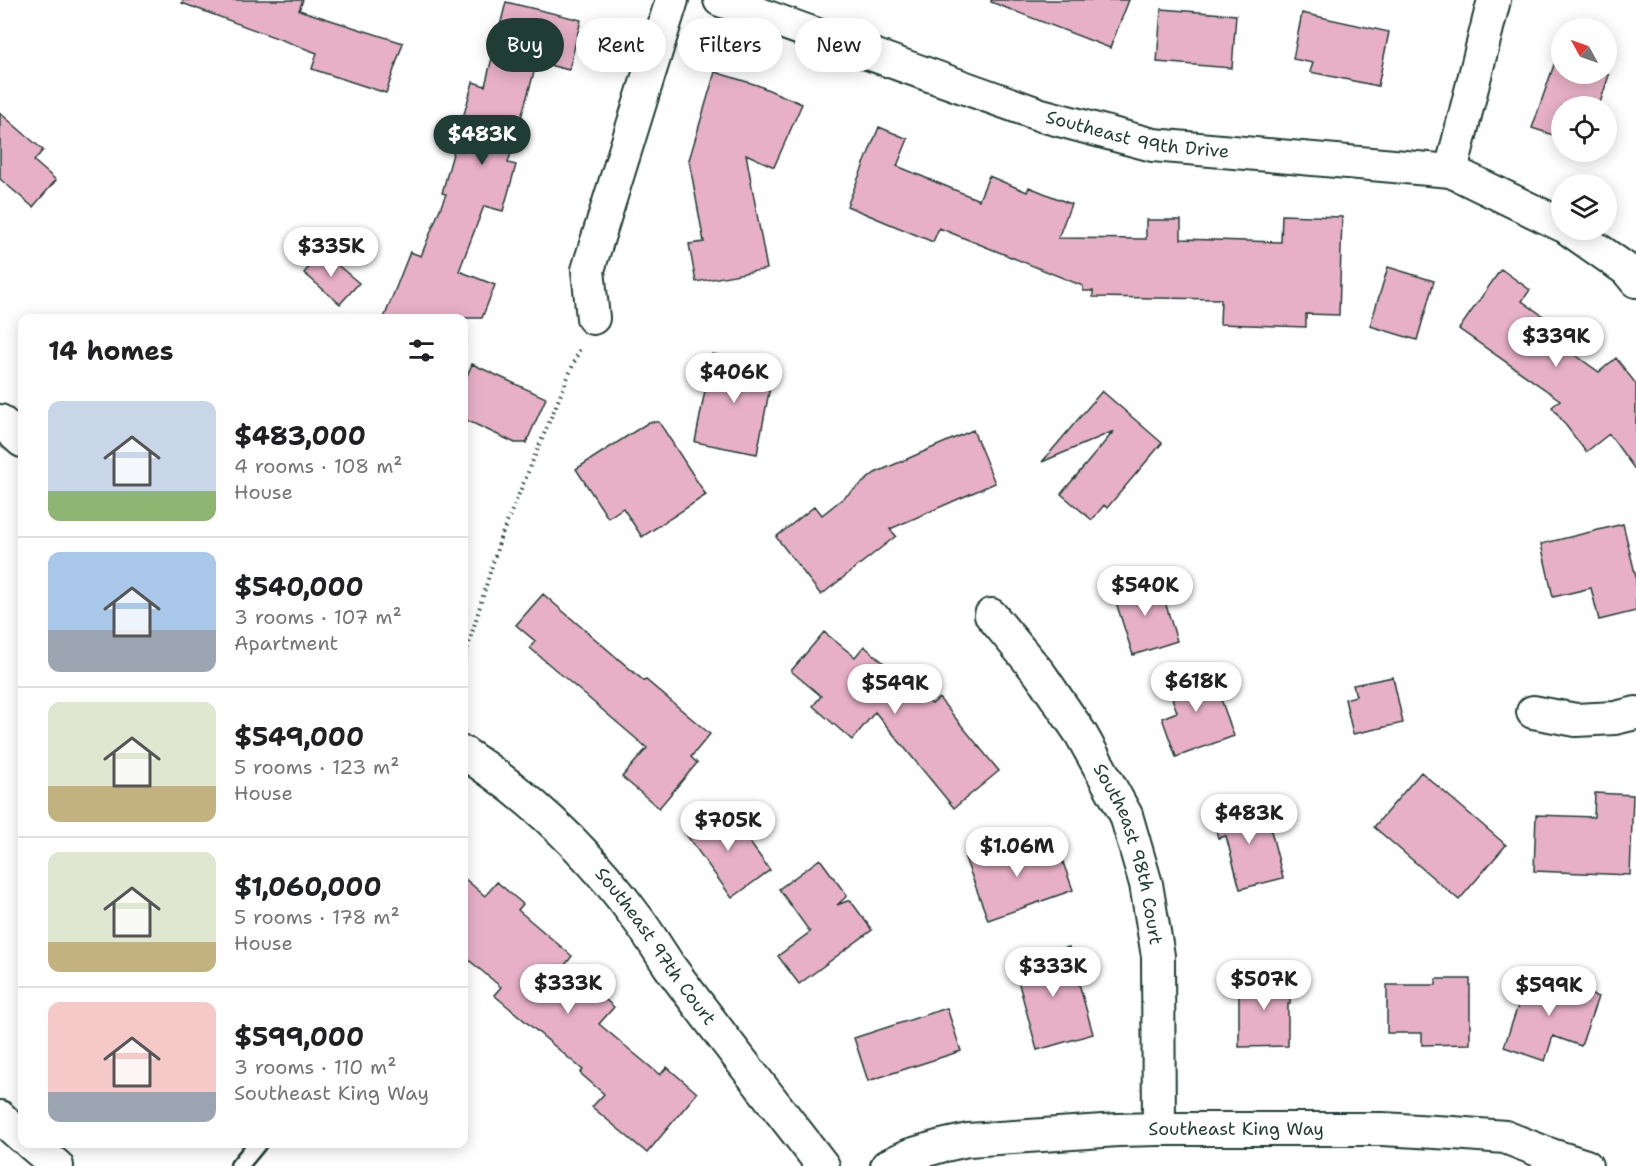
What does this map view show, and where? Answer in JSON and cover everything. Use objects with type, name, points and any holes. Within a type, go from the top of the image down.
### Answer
[{"type":"street","points":[[593,318],[588,270],[672,0]]},
{"type":"street","name":"Southeast 99th Drive","points":[[720,0],[1041,115],[1153,145],[1450,171],[1551,220]]},
{"type":"street","points":[[1450,171],[1494,0]]},
{"type":"street","points":[[1584,240],[1627,270],[1636,281]]},
{"type":"street","points":[[0,421],[18,437]]},
{"type":"street","name":"Southeast 98th Court","points":[[991,615],[1040,674],[1081,734],[1126,815],[1146,884],[1158,956],[1159,1129]]},
{"type":"street","points":[[1533,712],[1576,720],[1615,718],[1636,713]]},
{"type":"street","name":"Southeast 97th Court","points":[[468,756],[489,769],[534,806],[585,854],[637,918],[670,966],[823,1166]]},
{"type":"street","points":[[0,1117],[18,1133]]},
{"type":"street","name":"Southeast King Way","points":[[887,1166],[910,1155],[968,1140],[1159,1129],[1370,1129],[1505,1137],[1586,1166]]},
{"type":"street","points":[[36,1148],[57,1166]]},
{"type":"lane","points":[[239,1166],[254,1148]]},
{"type":"path","points":[[468,647],[501,539],[593,318]]},
{"type":"building","points":[[183,0],[303,0],[299,10],[403,43],[386,93],[312,69],[317,53],[182,3]]},
{"type":"building","points":[[991,0],[1129,0],[1110,48],[991,2]]},
{"type":"building","points":[[506,2],[576,19],[576,41],[569,70],[564,69],[564,18],[502,18]]},
{"type":"building","points":[[1161,9],[1236,15],[1232,68],[1157,62]]},
{"type":"building","points":[[1302,13],[1389,32],[1378,86],[1310,72],[1313,63],[1293,59]]},
{"type":"building","points":[[488,72],[534,72],[508,163],[516,165],[503,211],[484,206],[459,271],[495,285],[482,318],[468,318],[468,314],[386,314],[410,252],[421,256],[446,194],[442,193],[473,82],[485,86]]},
{"type":"building","points":[[715,72],[757,85],[802,104],[774,167],[746,154],[767,269],[696,282],[689,244],[704,242],[689,160]]},
{"type":"building","points":[[1551,73],[1551,84],[1606,84],[1602,96],[1551,96],[1551,134],[1532,128]]},
{"type":"building","points":[[0,113],[43,150],[34,161],[56,180],[33,207],[0,179]]},
{"type":"building","points":[[879,127],[908,139],[897,166],[979,200],[989,176],[1027,192],[1029,187],[1071,204],[1058,238],[1146,239],[1146,220],[1181,220],[1181,239],[1281,242],[1282,215],[1342,217],[1339,315],[1306,314],[1306,327],[1220,324],[1221,299],[1093,297],[1093,291],[1083,291],[1083,286],[939,228],[933,242],[847,206]]},
{"type":"building","points":[[322,252],[359,283],[340,304],[304,273]]},
{"type":"building","points":[[1388,267],[1434,281],[1417,340],[1370,326]]},
{"type":"building","points":[[1501,269],[1530,290],[1522,301],[1543,316],[1536,327],[1599,372],[1616,358],[1636,384],[1636,471],[1609,434],[1586,452],[1552,407],[1560,400],[1459,329]]},
{"type":"building","points":[[712,354],[774,366],[757,454],[695,442]]},
{"type":"building","points":[[472,364],[546,398],[526,443],[515,443],[468,421],[468,374]]},
{"type":"building","points":[[1102,391],[1162,443],[1107,508],[1104,505],[1092,520],[1061,494],[1114,431],[1042,462]]},
{"type":"building","points":[[649,422],[659,422],[706,495],[642,537],[623,508],[608,518],[576,469]]},
{"type":"building","points":[[973,430],[995,483],[890,529],[896,536],[821,595],[776,537],[815,506],[822,515],[875,473]]},
{"type":"building","points":[[1623,524],[1636,577],[1636,611],[1599,620],[1591,588],[1553,597],[1541,544]]},
{"type":"building","points":[[1158,579],[1177,641],[1133,655],[1113,593]]},
{"type":"building","points":[[543,594],[710,734],[691,757],[697,763],[659,808],[622,777],[647,748],[530,648],[535,641],[516,625]]},
{"type":"building","points":[[824,632],[855,657],[864,646],[932,704],[939,698],[999,771],[954,808],[875,712],[852,740],[813,706],[821,696],[791,671]]},
{"type":"building","points":[[1209,665],[1234,736],[1176,757],[1162,718],[1177,712],[1166,681]]},
{"type":"building","points":[[1393,677],[1403,723],[1353,734],[1345,699],[1356,696],[1353,685]]},
{"type":"building","points":[[1421,772],[1506,845],[1459,900],[1374,827]]},
{"type":"building","points":[[1595,793],[1633,795],[1630,875],[1534,871],[1536,815],[1594,817]]},
{"type":"building","points":[[1252,803],[1254,814],[1266,811],[1283,878],[1240,889],[1226,836],[1218,838],[1212,813]]},
{"type":"building","points":[[723,806],[770,870],[732,898],[685,833]]},
{"type":"building","points":[[1012,841],[1018,857],[1056,843],[1073,890],[988,920],[965,858]]},
{"type":"building","points":[[820,859],[847,896],[837,905],[850,900],[872,930],[799,984],[778,956],[810,932],[779,889]]},
{"type":"building","points":[[468,881],[485,896],[497,882],[523,904],[518,910],[572,956],[565,965],[614,1007],[599,1024],[660,1075],[667,1067],[697,1093],[647,1153],[592,1107],[604,1094],[580,1073],[583,1070],[494,995],[501,987],[468,959]]},
{"type":"building","points":[[1069,947],[1093,1034],[1037,1050],[1013,962]]},
{"type":"building","points":[[1529,973],[1598,997],[1581,1046],[1553,1036],[1545,1061],[1504,1047]]},
{"type":"building","points":[[1290,975],[1288,1046],[1239,1047],[1239,976]]},
{"type":"building","points":[[1436,979],[1470,979],[1470,1044],[1422,1045],[1422,1033],[1387,1033],[1387,985],[1436,985]]},
{"type":"building","points":[[947,1008],[961,1051],[868,1081],[854,1038]]}]
